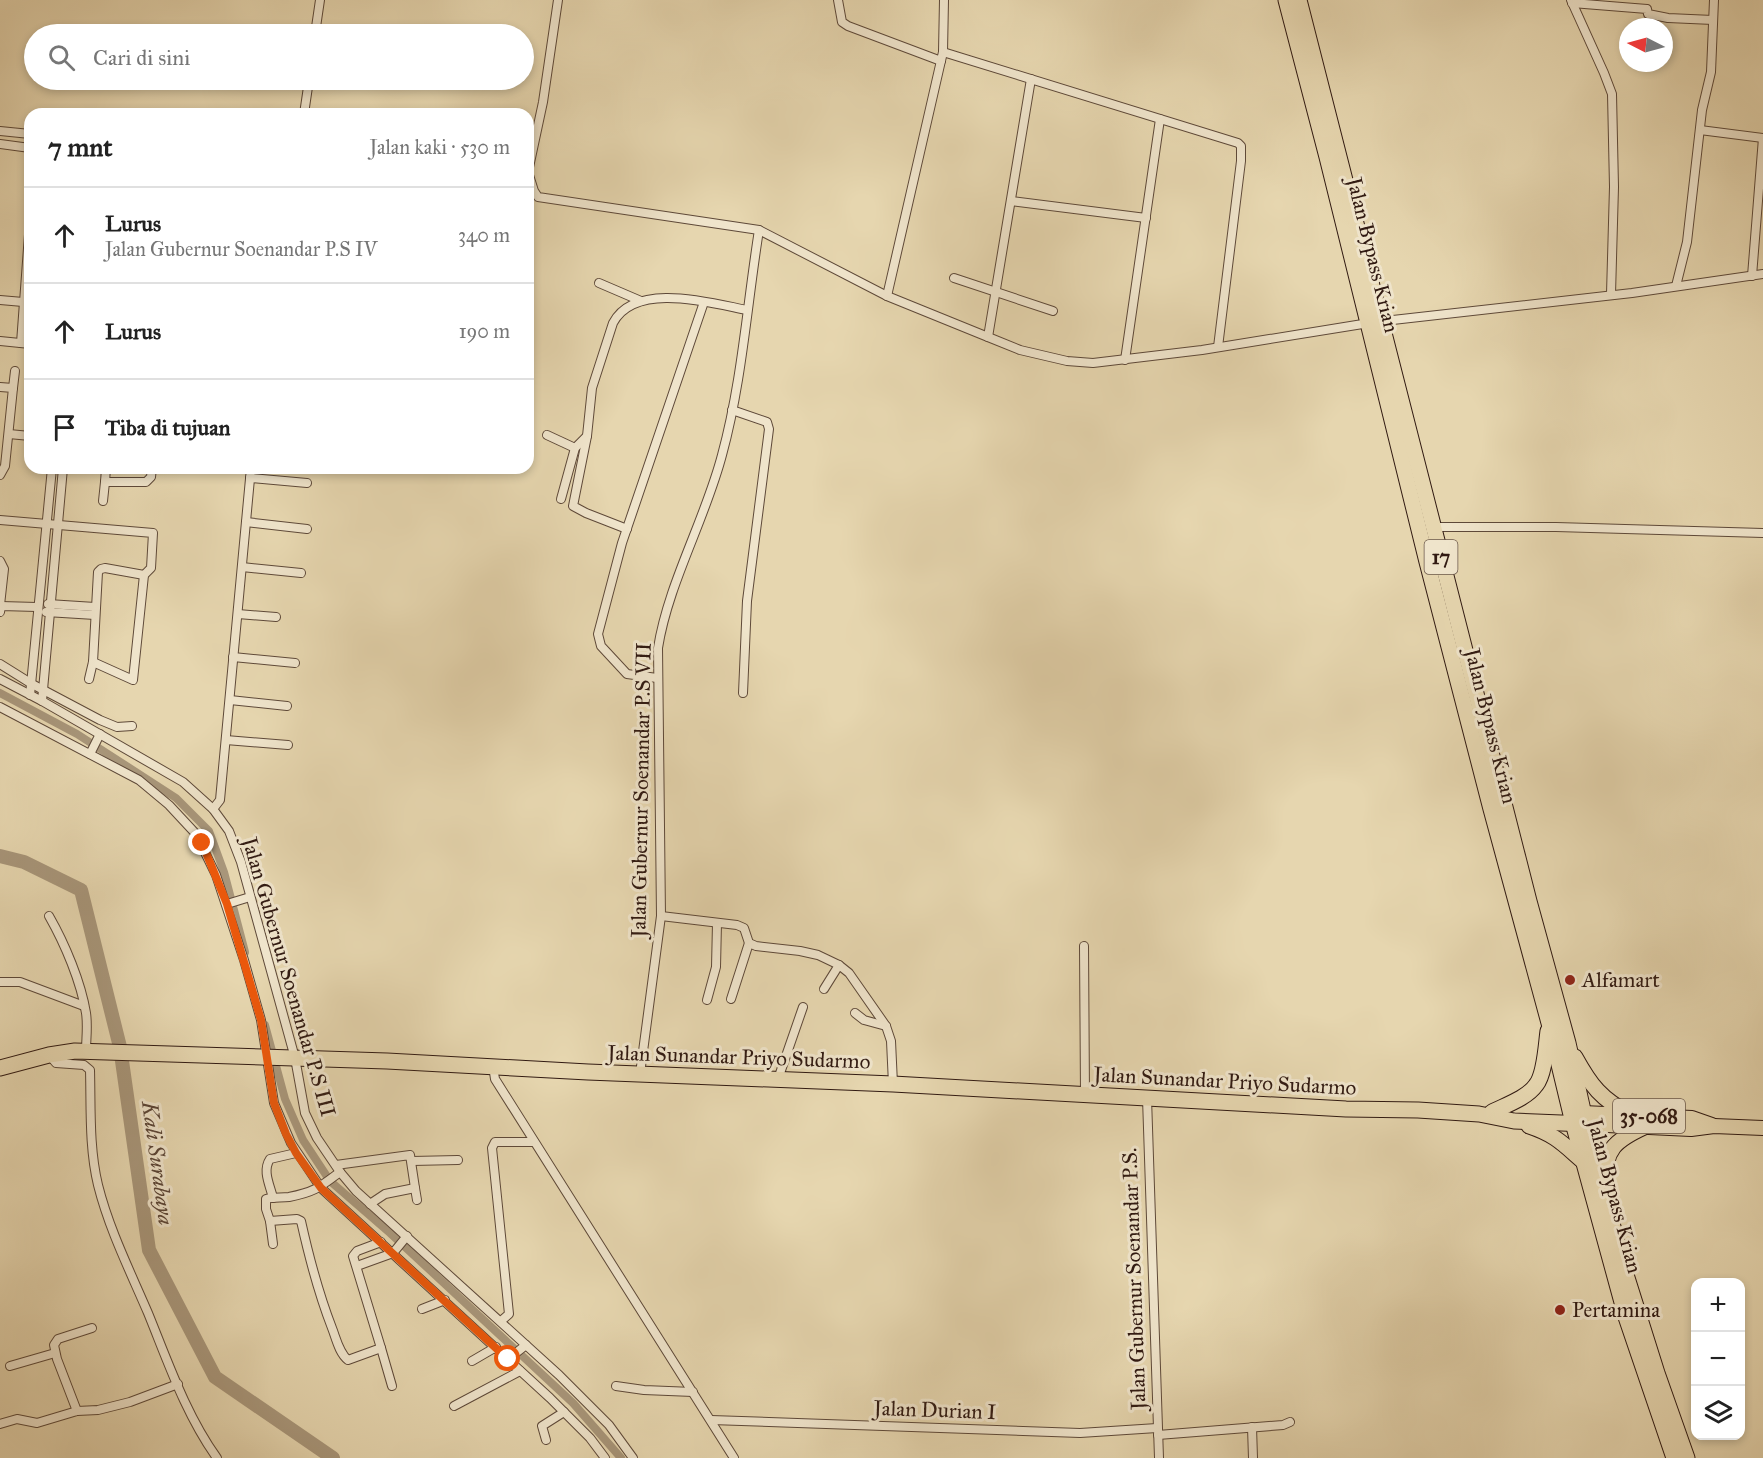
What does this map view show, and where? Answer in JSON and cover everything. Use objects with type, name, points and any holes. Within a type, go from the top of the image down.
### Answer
[{"type":"highway","name":"Jalan Bypass Krian","points":[[1286,0],[1327,157],[1433,527],[1568,1044],[1584,1162],[1626,1317],[1674,1458]]},
{"type":"highway","name":"Jalan Bypass Krian","points":[[1299,0],[1488,798],[1549,1023],[1657,1373],[1688,1458]]},
{"type":"highway","points":[[1485,1113],[1522,1096],[1537,1084],[1549,1023]]},
{"type":"highway","points":[[1568,1044],[1585,1074],[1600,1094],[1615,1107],[1631,1115]]},
{"type":"highway","name":"Jalan Sunandar Priyo Sudarmo","points":[[0,1068],[49,1054],[88,1051],[493,1066],[1578,1118]]},
{"type":"highway","name":"Jalan Sunandar Priyo Sudarmo","points":[[1485,1113],[1514,1122],[1578,1118]]},
{"type":"highway","points":[[1514,1122],[1552,1134],[1584,1162]]},
{"type":"highway","points":[[1605,1200],[1604,1176],[1607,1157],[1612,1147],[1623,1137],[1644,1127]]},
{"type":"main road","name":"Jalan Sunandar Priyo Sudarmo","points":[[1578,1118],[1631,1115],[1692,1118],[1714,1126]]},
{"type":"main road","name":"Jalan Sunandar Priyo Sudarmo","points":[[1578,1118],[1644,1127],[1763,1128]]},
{"type":"street","points":[[316,24],[320,0]]},
{"type":"street","points":[[534,144],[543,102],[558,0]]},
{"type":"street","points":[[838,0],[843,22],[848,26],[942,57],[1030,79],[1238,144],[1242,151],[1218,347]]},
{"type":"street","points":[[887,296],[942,57],[944,0]]},
{"type":"street","points":[[1676,286],[1687,242],[1700,130],[1711,72],[1714,0]]},
{"type":"street","points":[[1611,294],[1614,187],[1612,94],[1572,1],[1647,9],[1648,14],[1668,18],[1713,20]]},
{"type":"street","points":[[988,338],[1030,79]]},
{"type":"street","points":[[305,108],[308,90]]},
{"type":"street","points":[[1125,360],[1160,119]]},
{"type":"street","points":[[1700,130],[1763,138],[1752,276]]},
{"type":"street","points":[[0,131],[24,133]]},
{"type":"street","points":[[0,144],[24,147]]},
{"type":"street","points":[[534,191],[538,197],[759,230],[887,296],[988,338],[1020,350],[1068,361],[1093,363],[1218,347],[1374,322],[1763,274]]},
{"type":"street","points":[[1011,201],[1146,218]]},
{"type":"street","name":"Jalan Gubernur Soenandar P.S VII","points":[[640,1074],[661,916],[658,648],[664,616],[710,496],[723,453],[732,410],[759,230]]},
{"type":"street","points":[[954,278],[1053,311]]},
{"type":"street","points":[[599,283],[636,301]]},
{"type":"street","points":[[24,290],[24,316]]},
{"type":"street","points":[[627,529],[574,508],[573,505],[587,436],[592,387],[613,323],[636,301],[651,298],[704,302],[747,310]]},
{"type":"street","points":[[0,300],[23,302]]},
{"type":"street","points":[[657,678],[627,674],[601,646],[598,634],[617,560],[704,302]]},
{"type":"street","points":[[0,341],[24,343]]},
{"type":"street","points":[[0,475],[5,466],[15,371]]},
{"type":"street","points":[[0,387],[13,388]]},
{"type":"street","points":[[732,410],[767,422],[770,429],[747,601],[743,693]]},
{"type":"street","points":[[9,434],[24,435]]},
{"type":"street","points":[[547,435],[575,448]]},
{"type":"street","points":[[561,499],[575,448],[587,436]]},
{"type":"street","points":[[30,695],[51,474]]},
{"type":"street","points":[[42,701],[62,474]]},
{"type":"street","points":[[103,501],[106,474]]},
{"type":"street","points":[[105,482],[146,482],[151,474]]},
{"type":"street","points":[[213,808],[220,800],[250,474]]},
{"type":"street","points":[[250,478],[307,483]]},
{"type":"street","points":[[0,520],[152,532],[154,539],[151,568],[144,575],[133,680],[93,662]]},
{"type":"street","points":[[246,522],[307,529]]},
{"type":"street","points":[[1433,527],[1763,532]]},
{"type":"street","points":[[0,561],[4,569],[0,612]]},
{"type":"street","points":[[242,567],[301,573]]},
{"type":"street","points":[[89,679],[93,662],[98,572],[101,569],[144,575]]},
{"type":"street","points":[[0,606],[95,611]]},
{"type":"street","points":[[237,614],[276,617]]},
{"type":"street","points":[[233,657],[295,663]]},
{"type":"street","points":[[0,664],[32,684],[110,724],[121,727],[132,726]]},
{"type":"street","name":"Jalan Gubernur Soenandar P.S III","points":[[0,679],[183,782],[213,808],[229,831],[241,862],[248,898],[293,1058],[305,1113],[336,1171],[406,1238],[501,1321],[524,1346],[559,1375],[609,1425],[633,1458]]},
{"type":"street","points":[[230,700],[288,706]]},
{"type":"street","points":[[0,707],[91,752],[139,780],[188,823],[202,843],[229,904],[261,1020],[274,1103],[296,1153],[322,1187],[510,1358],[520,1371],[590,1438],[605,1458]]},
{"type":"street","points":[[91,752],[99,736]]},
{"type":"street","points":[[226,740],[288,745]]},
{"type":"street","points":[[229,904],[248,898]]},
{"type":"street","points":[[49,916],[67,950],[84,1006],[88,1051]]},
{"type":"street","points":[[661,916],[744,928],[749,943],[731,999]]},
{"type":"street","points":[[707,1000],[716,967],[717,923]]},
{"type":"street","points":[[749,943],[818,955],[839,965],[849,973],[886,1026],[891,1041],[893,1084]]},
{"type":"street","points":[[1084,946],[1085,1095]]},
{"type":"street","points":[[825,989],[839,965]]},
{"type":"street","points":[[0,982],[20,982],[84,1006]]},
{"type":"street","points":[[778,1079],[803,1007]]},
{"type":"street","points":[[855,1013],[864,1020],[886,1026]]},
{"type":"street","points":[[49,1054],[56,1063],[84,1065],[90,1070],[92,1141],[98,1184],[116,1238],[177,1384],[208,1445],[218,1458]]},
{"type":"street","points":[[493,1066],[495,1080],[734,1458]]},
{"type":"street","name":"Jalan Gubernur Soenandar P.S.","points":[[1147,1098],[1159,1458]]},
{"type":"street","points":[[501,1321],[509,1314],[492,1148],[495,1143],[534,1142]]},
{"type":"street","points":[[273,1198],[266,1173],[268,1162],[270,1159],[296,1153]]},
{"type":"street","points":[[273,1244],[265,1200],[288,1197],[322,1187],[336,1171],[410,1155],[417,1200]]},
{"type":"street","points":[[412,1161],[458,1160]]},
{"type":"street","points":[[370,1204],[385,1194],[415,1188]]},
{"type":"street","points":[[270,1221],[297,1218],[301,1221],[316,1286],[345,1358],[348,1360],[381,1348]]},
{"type":"street","points":[[357,1266],[381,1259],[394,1251],[406,1238]]},
{"type":"street","points":[[381,1242],[354,1254],[369,1305],[370,1317],[392,1386]]},
{"type":"street","points":[[422,1309],[445,1300]]},
{"type":"street","points":[[77,1411],[54,1345],[58,1339],[92,1329]]},
{"type":"street","points":[[510,1358],[524,1346]]},
{"type":"street","points":[[472,1361],[496,1347]]},
{"type":"street","points":[[10,1366],[55,1353]]},
{"type":"street","points":[[454,1406],[520,1371]]},
{"type":"street","points":[[0,1424],[17,1419],[37,1423],[77,1411],[109,1407],[177,1384]]},
{"type":"street","points":[[616,1386],[644,1390],[693,1392]]},
{"type":"street","points":[[546,1440],[542,1426],[564,1412]]},
{"type":"street","name":"Jalan Durian I","points":[[711,1420],[1080,1433],[1283,1425],[1290,1422]]},
{"type":"street","points":[[1252,1426],[1253,1458]]},
{"type":"waterway","points":[[0,693],[77,734],[176,798],[209,831],[224,872],[245,952]]},
{"type":"waterway","name":"Kali Surabaya","points":[[0,856],[24,862],[81,890],[120,1047],[149,1250],[215,1377],[333,1458]]},
{"type":"waterway","points":[[265,1025],[285,1099],[303,1140],[330,1181],[390,1233],[573,1403],[621,1458]]},
{"type":"place","name":"Alfamart","points":[[1570,980]]},
{"type":"place","name":"Pertamina","points":[[1560,1310]]},
{"type":"route","points":[[202,843],[227,904],[261,1020],[274,1103],[296,1153],[321,1188],[508,1359]]}]
